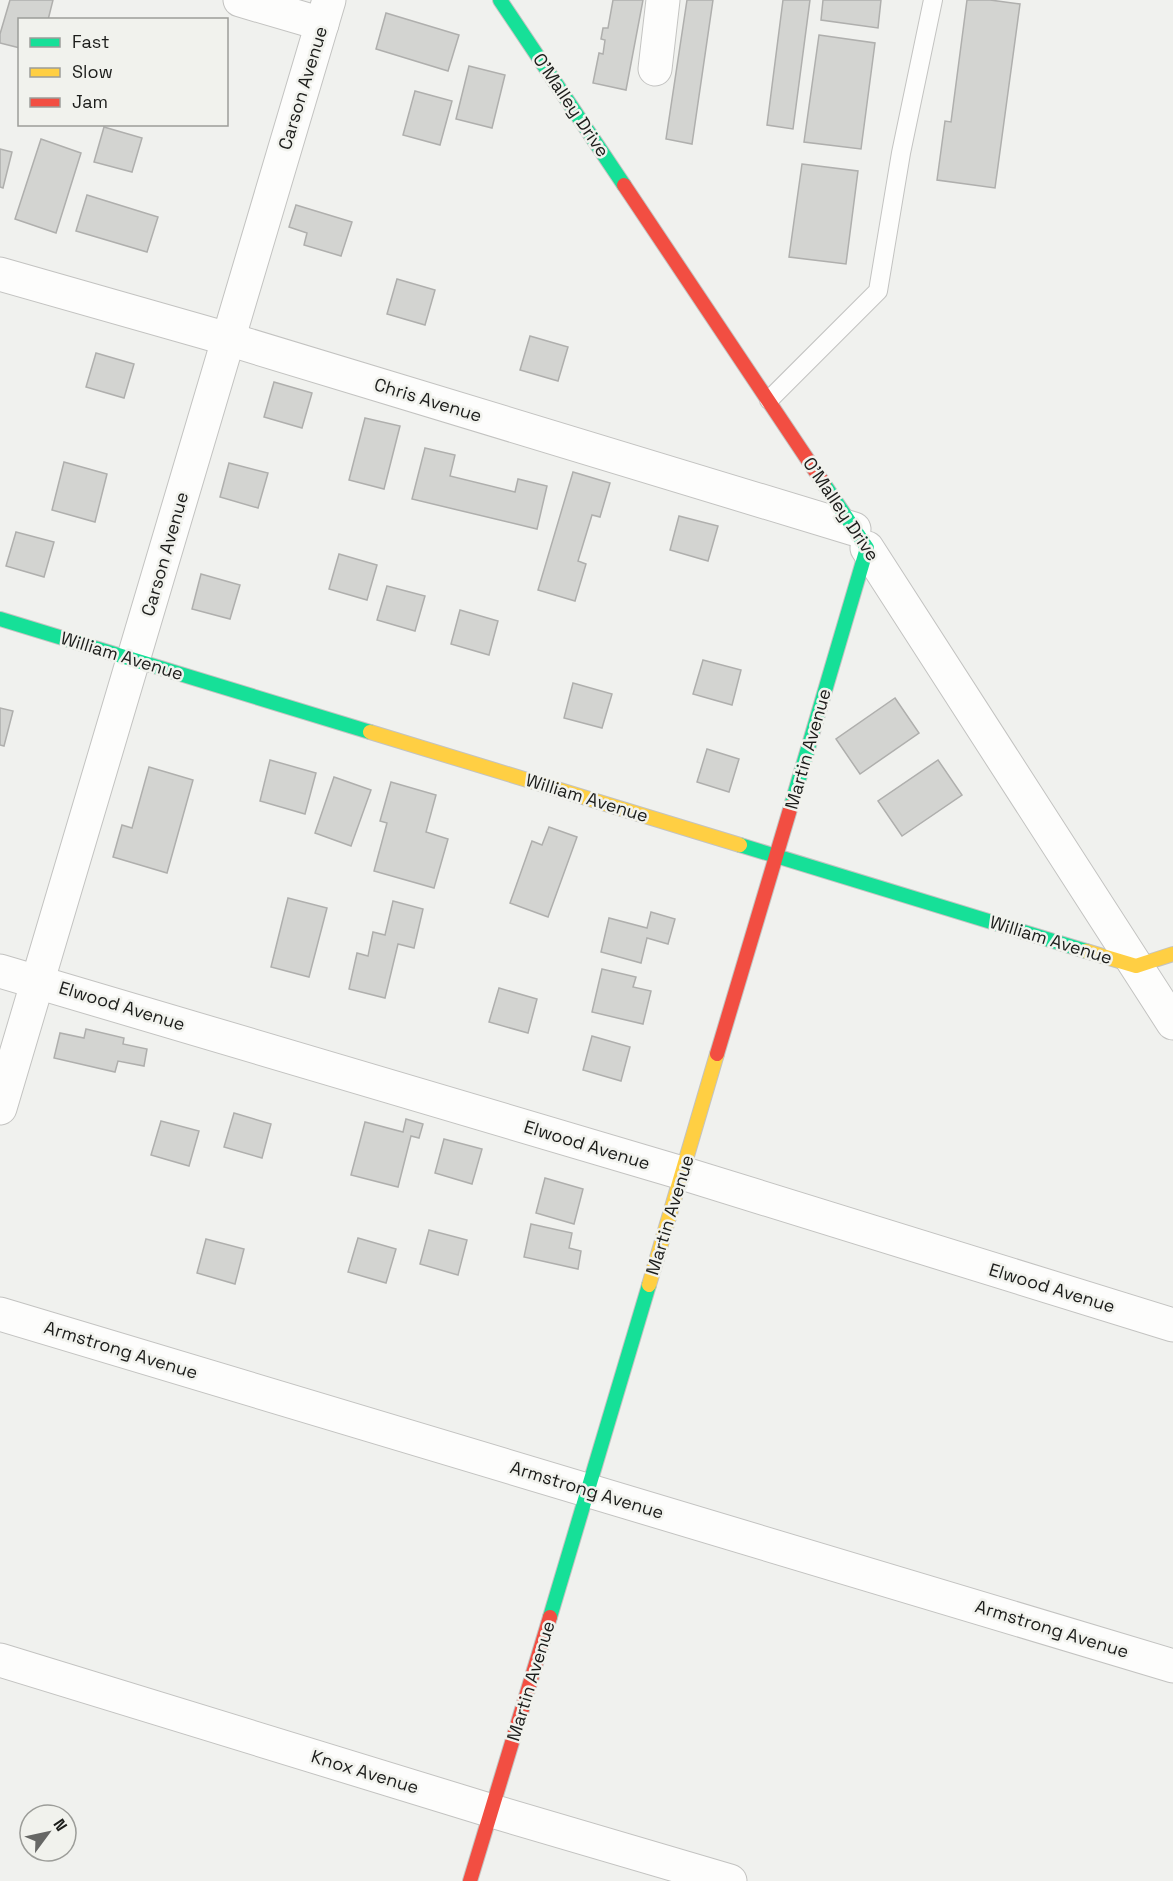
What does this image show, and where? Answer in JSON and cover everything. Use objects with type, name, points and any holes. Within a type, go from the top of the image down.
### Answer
[{"type":"street","points":[[240,0],[326,12]]},
{"type":"street","name":"O'Malley Drive","points":[[500,0],[861,539],[1173,1023]]},
{"type":"street","points":[[655,69],[663,0]]},
{"type":"street","name":"Carson Avenue","points":[[0,1108],[326,12]]},
{"type":"street","name":"Chris Avenue","points":[[0,274],[228,339],[861,539]]},
{"type":"street","name":"Martin Avenue","points":[[470,1881],[776,856],[861,539]]},
{"type":"street","name":"William Avenue","points":[[0,619],[1136,966],[1173,954]]},
{"type":"street","name":"Elwood Avenue","points":[[0,971],[682,1173],[1173,1325]]},
{"type":"street","name":"Armstrong Avenue","points":[[0,1314],[1173,1665]]},
{"type":"street","name":"Knox Avenue","points":[[0,1660],[492,1811],[730,1881]]},
{"type":"lane","points":[[769,400],[878,291],[902,153],[933,0]]},
{"type":"building","points":[[10,0],[53,0],[48,18],[18,18],[18,48],[0,43],[0,34]]},
{"type":"building","points":[[613,0],[643,0],[626,90],[593,83],[599,53],[603,54],[605,40],[601,39],[603,28],[608,28]]},
{"type":"building","points":[[687,0],[713,0],[692,144],[666,139]]},
{"type":"building","points":[[783,0],[810,0],[793,129],[767,125]]},
{"type":"building","points":[[823,0],[881,0],[878,28],[821,20]]},
{"type":"building","points":[[967,0],[1020,4],[995,188],[937,180],[945,121],[951,122]]},
{"type":"building","points":[[386,13],[459,35],[448,71],[376,49]]},
{"type":"building","points":[[819,35],[875,43],[861,149],[804,142]]},
{"type":"building","points":[[469,66],[505,75],[492,128],[456,119]]},
{"type":"building","points":[[415,91],[452,101],[440,145],[403,135]]},
{"type":"building","points":[[104,127],[142,138],[132,172],[94,162]]},
{"type":"building","points":[[41,139],[81,153],[56,233],[15,219]]},
{"type":"building","points":[[0,149],[12,152],[3,188],[0,187]]},
{"type":"building","points":[[802,164],[858,171],[846,264],[789,257]]},
{"type":"building","points":[[87,195],[158,217],[147,252],[76,231]]},
{"type":"building","points":[[296,205],[352,222],[341,256],[304,245],[307,233],[289,227]]},
{"type":"building","points":[[397,279],[435,290],[425,325],[387,314]]},
{"type":"building","points":[[530,336],[568,347],[558,381],[520,370]]},
{"type":"building","points":[[96,353],[134,364],[124,398],[86,387]]},
{"type":"building","points":[[274,382],[312,393],[302,428],[264,417]]},
{"type":"building","points":[[365,418],[400,426],[384,489],[349,480]]},
{"type":"building","points":[[425,448],[455,455],[450,476],[515,492],[518,479],[547,486],[537,529],[412,499]]},
{"type":"building","points":[[64,462],[107,474],[95,522],[52,510]]},
{"type":"building","points":[[229,463],[268,473],[258,508],[220,497]]},
{"type":"building","points":[[573,472],[610,483],[600,517],[592,515],[578,561],[586,564],[575,601],[538,590]]},
{"type":"building","points":[[679,516],[718,526],[708,561],[670,550]]},
{"type":"building","points":[[16,532],[54,542],[44,577],[6,566]]},
{"type":"building","points":[[339,554],[377,565],[367,600],[329,589]]},
{"type":"building","points":[[201,574],[240,585],[230,619],[192,609]]},
{"type":"building","points":[[387,586],[425,596],[415,631],[377,620]]},
{"type":"building","points":[[460,610],[498,621],[489,655],[451,644]]},
{"type":"building","points":[[703,660],[741,670],[732,705],[693,694]]},
{"type":"building","points":[[573,683],[612,694],[602,728],[564,718]]},
{"type":"building","points":[[895,698],[919,733],[860,774],[836,739]]},
{"type":"building","points":[[0,708],[13,711],[4,746],[0,745]]},
{"type":"building","points":[[707,749],[739,759],[729,792],[697,782]]},
{"type":"building","points":[[270,760],[316,773],[305,814],[260,801]]},
{"type":"building","points":[[938,760],[962,795],[902,836],[878,801]]},
{"type":"building","points":[[149,767],[193,780],[167,873],[113,857],[122,825],[132,828]]},
{"type":"building","points":[[334,777],[371,790],[351,846],[315,833]]},
{"type":"building","points":[[391,782],[436,795],[426,832],[448,839],[434,888],[374,871],[387,823],[380,821]]},
{"type":"building","points":[[549,827],[577,837],[548,917],[510,903],[532,841],[542,845]]},
{"type":"building","points":[[288,898],[327,908],[309,977],[271,967]]},
{"type":"building","points":[[393,901],[423,909],[414,948],[398,944],[385,998],[349,989],[357,953],[368,956],[373,932],[385,935]]},
{"type":"building","points":[[651,912],[675,919],[668,944],[647,938],[641,963],[601,952],[609,918],[647,928]]},
{"type":"building","points":[[602,969],[636,977],[633,987],[651,991],[643,1024],[592,1012]]},
{"type":"building","points":[[499,988],[537,999],[528,1033],[489,1022]]},
{"type":"building","points":[[86,1029],[124,1038],[123,1044],[147,1049],[144,1066],[118,1061],[115,1072],[54,1058],[60,1033],[84,1038]]},
{"type":"building","points":[[592,1036],[630,1047],[621,1081],[583,1070]]},
{"type":"building","points":[[234,1113],[271,1124],[262,1158],[224,1147]]},
{"type":"building","points":[[406,1119],[423,1124],[419,1138],[411,1136],[398,1187],[351,1175],[365,1122],[403,1132]]},
{"type":"building","points":[[161,1121],[199,1131],[189,1166],[151,1155]]},
{"type":"building","points":[[444,1139],[482,1149],[472,1184],[435,1173]]},
{"type":"building","points":[[545,1178],[583,1189],[574,1224],[536,1213]]},
{"type":"building","points":[[531,1224],[572,1233],[569,1248],[581,1251],[578,1269],[524,1257]]},
{"type":"building","points":[[429,1230],[467,1240],[458,1275],[420,1264]]},
{"type":"building","points":[[358,1238],[396,1249],[386,1283],[348,1272]]},
{"type":"building","points":[[206,1239],[244,1249],[235,1284],[197,1273]]},
{"type":"traffic: fast","points":[[500,0],[624,185]]},
{"type":"traffic: fast","points":[[791,806],[867,548],[824,484]]},
{"type":"traffic: fast","points":[[0,619],[370,732]]},
{"type":"traffic: fast","points":[[740,845],[1086,951]]},
{"type":"traffic: fast","points":[[550,1617],[649,1285]]},
{"type":"traffic: slow","points":[[370,732],[740,845]]},
{"type":"traffic: slow","points":[[1086,951],[1136,966],[1173,954]]},
{"type":"traffic: slow","points":[[649,1285],[717,1054]]},
{"type":"traffic: jam","points":[[624,185],[824,484]]},
{"type":"traffic: jam","points":[[717,1054],[791,806]]},
{"type":"traffic: jam","points":[[470,1881],[550,1617]]}]
